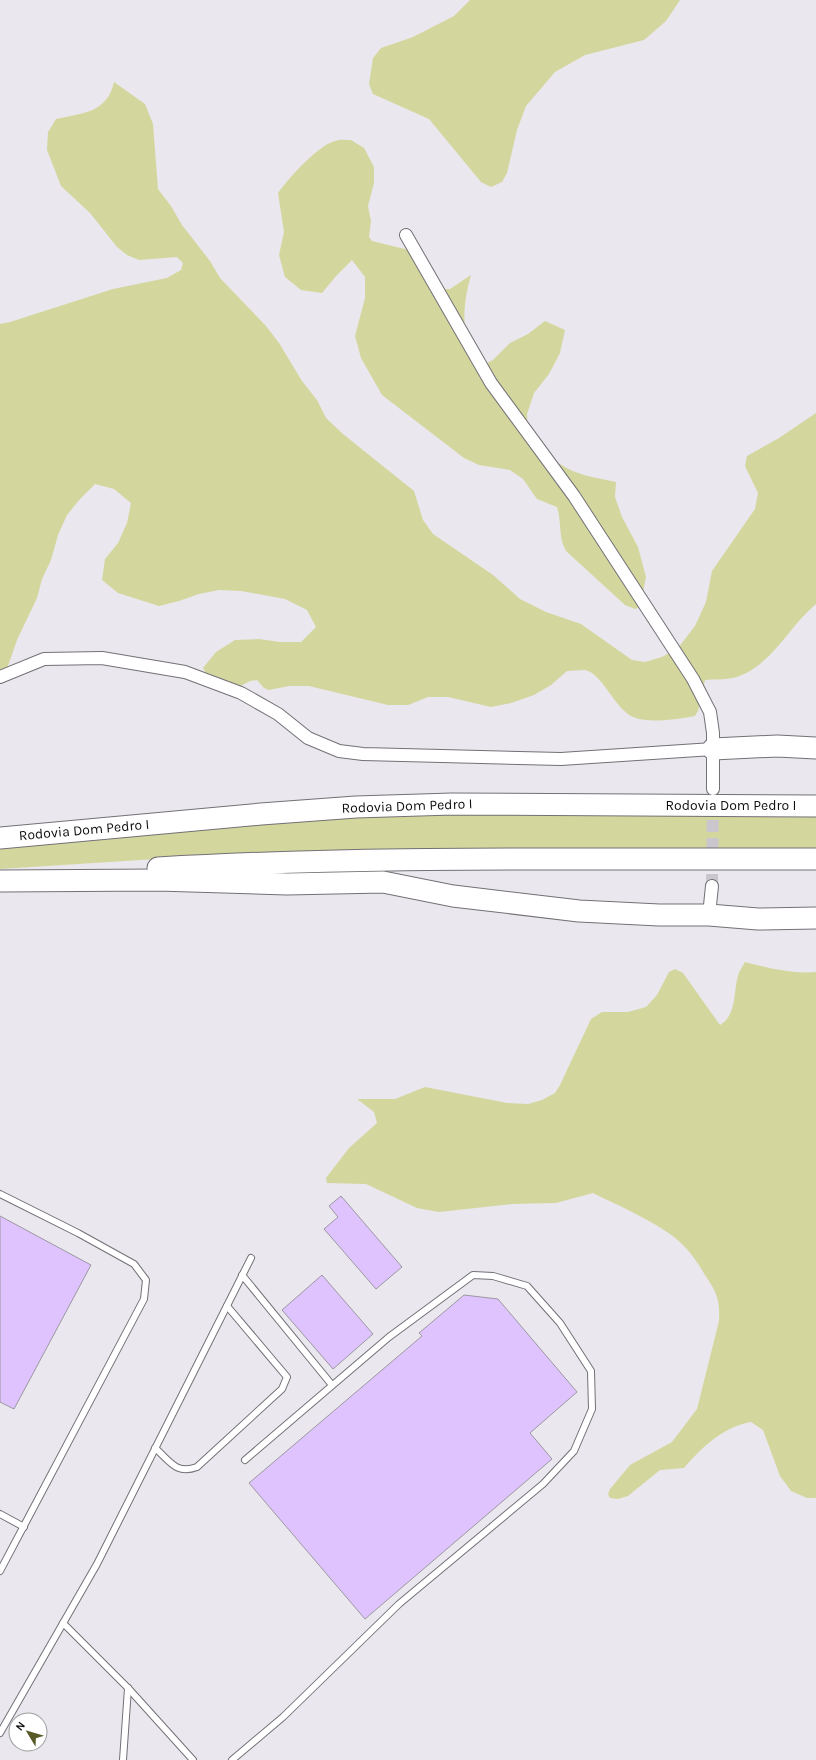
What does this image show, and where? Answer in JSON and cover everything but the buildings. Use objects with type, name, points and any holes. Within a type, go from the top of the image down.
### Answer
[{"type":"highway","points":[[713,749],[777,746],[816,748]]},
{"type":"highway","name":"Rodovia Dom Pedro I","points":[[0,838],[261,814],[356,807],[452,804],[816,806]]},
{"type":"highway","points":[[0,877],[248,862],[407,859],[816,859]]},
{"type":"highway","points":[[0,881],[158,880],[287,884],[383,882],[453,896],[579,911],[659,915],[709,915],[758,919],[816,918]]},
{"type":"street","points":[[406,235],[491,383],[574,496],[693,679],[710,712],[713,732],[713,789]]},
{"type":"street","points":[[0,677],[44,659],[102,658],[185,672],[241,693],[278,714],[308,738],[339,750],[363,754],[561,759],[713,749]]},
{"type":"street","points":[[709,915],[712,886]]},
{"type":"lane","points":[[0,1194],[78,1233],[134,1264],[146,1280],[144,1300],[0,1571]]},
{"type":"lane","points":[[0,1734],[97,1564],[251,1258]]},
{"type":"lane","points":[[242,1275],[332,1385]]},
{"type":"lane","points":[[232,1760],[283,1717],[399,1604],[543,1484],[574,1451],[592,1409],[591,1372],[560,1323],[527,1286],[493,1276],[473,1275],[389,1337],[245,1460]]},
{"type":"lane","points":[[155,1448],[178,1469],[188,1470],[197,1467],[286,1384],[287,1377],[227,1306]]},
{"type":"lane","points":[[0,1514],[24,1527]]},
{"type":"lane","points":[[63,1623],[128,1688],[193,1760]]},
{"type":"lane","points":[[123,1760],[128,1688]]},
{"type":"green space","points":[[470,0],[680,0],[666,21],[644,40],[585,55],[555,72],[526,106],[517,130],[507,173],[502,182],[491,187],[481,182],[429,119],[373,94],[369,84],[373,58],[381,48],[413,37],[454,16]]},
{"type":"green space","points":[[114,82],[145,104],[153,124],[158,189],[171,206],[182,225],[210,261],[220,278],[266,326],[279,343],[302,381],[317,400],[326,418],[343,434],[414,491],[423,520],[433,534],[493,575],[520,599],[546,612],[581,624],[632,660],[645,662],[662,657],[678,648],[695,626],[706,602],[712,571],[755,509],[758,493],[745,466],[747,456],[779,438],[816,413],[816,604],[758,666],[733,678],[705,680],[698,711],[695,716],[656,721],[633,717],[620,707],[597,677],[585,670],[567,671],[551,685],[534,695],[511,703],[491,707],[448,697],[428,697],[408,705],[388,705],[309,686],[289,686],[269,690],[264,688],[257,680],[250,681],[233,690],[212,685],[203,668],[216,652],[235,640],[259,639],[280,642],[301,642],[316,627],[307,610],[285,599],[241,591],[219,590],[199,594],[159,606],[118,593],[102,580],[105,559],[118,543],[127,523],[131,503],[114,489],[95,484],[67,515],[58,535],[51,560],[42,579],[37,598],[17,640],[2,683],[0,684],[0,324],[113,289],[167,278],[181,270],[183,263],[177,257],[139,260],[127,255],[117,247],[90,213],[61,186],[47,150],[48,132],[56,119],[84,113],[100,106],[111,92]]},
{"type":"green space","points":[[337,140],[351,140],[364,148],[374,167],[374,183],[368,206],[371,221],[369,237],[372,241],[417,252],[441,289],[450,289],[471,275],[464,312],[464,323],[471,357],[476,369],[493,360],[510,343],[528,334],[545,321],[565,330],[560,353],[549,374],[534,393],[527,414],[528,434],[547,454],[566,468],[587,476],[616,482],[615,497],[622,517],[638,547],[646,577],[640,607],[635,609],[625,605],[566,551],[562,540],[557,507],[537,499],[523,479],[510,470],[479,465],[464,458],[382,395],[361,358],[355,336],[365,298],[365,277],[352,260],[322,293],[301,290],[285,277],[279,255],[284,232],[278,193],[296,171],[320,149]]},
{"type":"green space","points":[[470,813],[816,813],[816,852],[188,857],[0,869],[0,847],[369,815]]},
{"type":"green space","points":[[745,962],[789,971],[816,972],[816,1498],[807,1498],[791,1491],[780,1476],[763,1430],[751,1422],[731,1428],[722,1433],[698,1453],[684,1468],[660,1470],[628,1496],[618,1499],[610,1498],[608,1494],[610,1489],[630,1465],[672,1442],[697,1409],[719,1321],[719,1307],[717,1296],[712,1287],[698,1263],[686,1248],[674,1237],[653,1223],[593,1193],[556,1203],[512,1204],[439,1212],[417,1208],[366,1184],[327,1183],[326,1178],[349,1148],[377,1123],[374,1112],[357,1099],[395,1099],[425,1087],[507,1103],[528,1104],[542,1100],[555,1093],[560,1085],[591,1019],[602,1012],[628,1012],[646,1007],[657,995],[669,972],[675,969],[683,973],[720,1025],[729,1016],[732,1010],[736,983],[740,970]]},
{"type":"tunnel","points":[[712,886],[713,799]]}]
